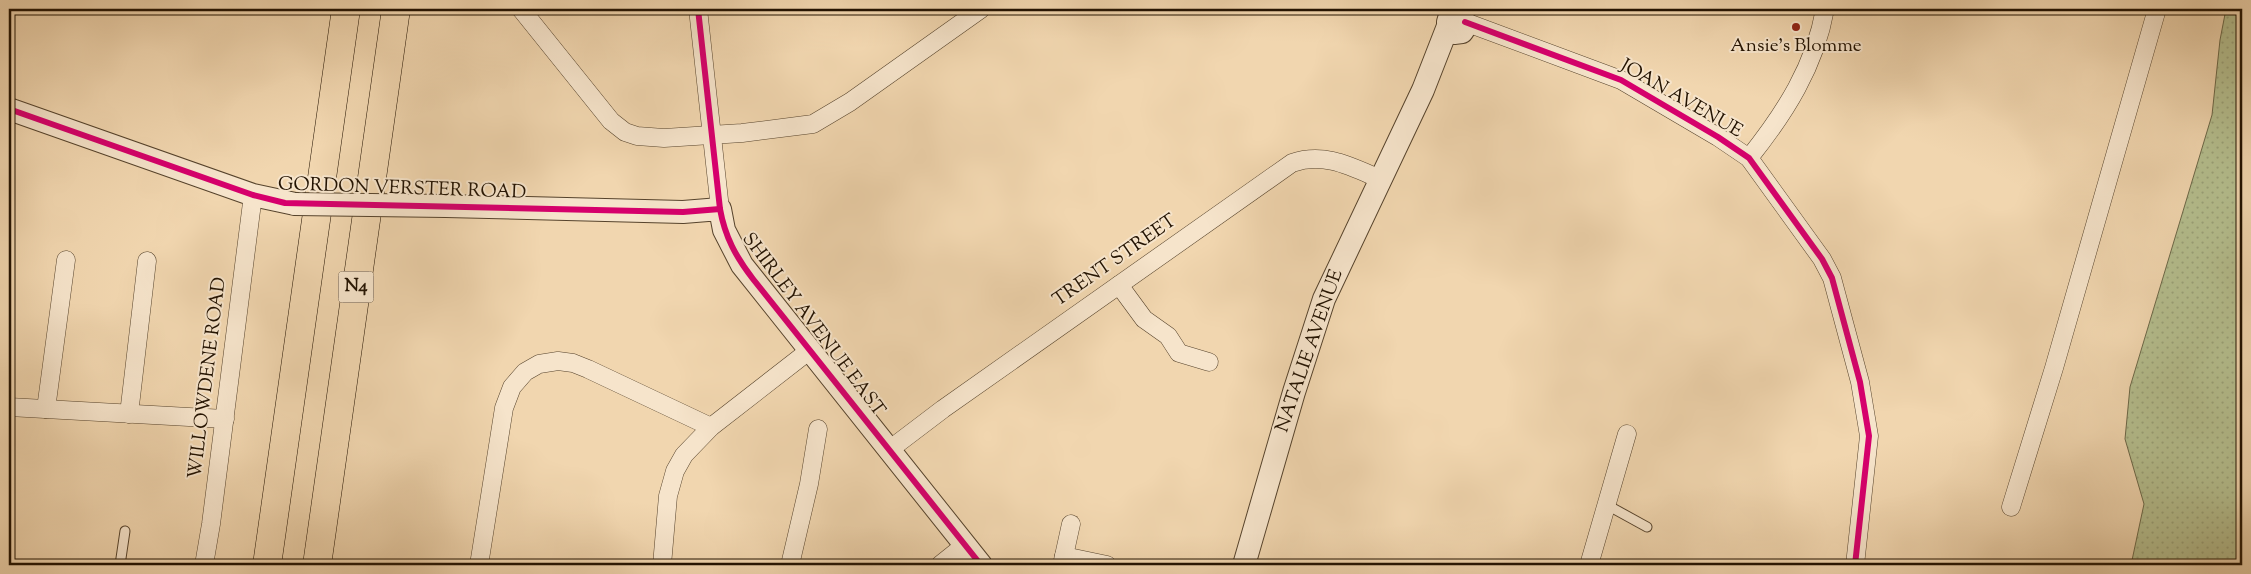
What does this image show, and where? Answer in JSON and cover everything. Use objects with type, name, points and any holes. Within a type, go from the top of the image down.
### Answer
[{"type":"highway","points":[[267,565],[346,9]]},
{"type":"highway","name":"N4","points":[[317,565],[396,9]]},
{"type":"street","points":[[522,9],[611,121],[625,132],[637,136],[664,138],[782,129],[818,123],[981,9]]},
{"type":"street","name":"SHIRLEY AVENUE EAST","points":[[698,9],[711,135],[724,230],[742,265],[981,565]]},
{"type":"street","points":[[1749,158],[1769,133],[1806,71],[1818,42],[1825,9]]},
{"type":"street","points":[[2011,507],[2070,314],[2157,9]]},
{"type":"street","name":"JOAN AVENUE","points":[[1458,21],[1621,80],[1718,137],[1749,158],[1822,259],[1834,285],[1848,332],[1869,432],[1856,565]]},
{"type":"street","name":"NATALIE AVENUE","points":[[1244,565],[1294,392],[1324,299],[1380,179],[1458,21]]},
{"type":"street","name":"GORDON VERSTER ROAD","points":[[9,109],[253,195],[295,204],[692,212],[720,209]]},
{"type":"street","name":"TRENT STREET","points":[[890,450],[943,409],[1292,163],[1307,159],[1334,160],[1380,179]]},
{"type":"street","name":"WILLOWDENE ROAD","points":[[204,565],[225,419],[253,195]]},
{"type":"street","points":[[46,409],[66,260]]},
{"type":"street","points":[[128,414],[147,261]]},
{"type":"street","points":[[1119,285],[1144,319],[1168,336],[1179,353],[1209,362]]},
{"type":"street","points":[[662,565],[668,496],[675,471],[689,449],[711,428],[810,350]]},
{"type":"street","points":[[479,565],[504,408],[512,387],[530,369],[546,363],[573,363],[711,428]]},
{"type":"street","points":[[9,407],[225,419]]},
{"type":"street","points":[[790,565],[809,484],[818,428]]},
{"type":"street","points":[[1589,565],[1627,434]]},
{"type":"street","points":[[1071,524],[1063,561],[1107,565]]},
{"type":"street","points":[[940,565],[965,545]]},
{"type":"lane","points":[[1607,505],[1647,527]]},
{"type":"lane","points":[[120,565],[125,530]]},
{"type":"green space","points":[[2226,9],[2242,9],[2242,565],[2131,565],[2144,504],[2125,439],[2130,387],[2212,115],[2220,40]]},
{"type":"cycle path","points":[[698,9],[720,209],[732,246],[741,263],[753,279],[981,565]]},
{"type":"cycle path","points":[[1465,22],[1621,80],[1718,137],[1749,158],[1822,259],[1832,278],[1860,382],[1869,436],[1855,565]]},
{"type":"cycle path","points":[[9,109],[253,195],[285,203],[683,212],[720,209]]},
{"type":"place","name":"Ansie's Blomme","points":[[1796,27]]}]
